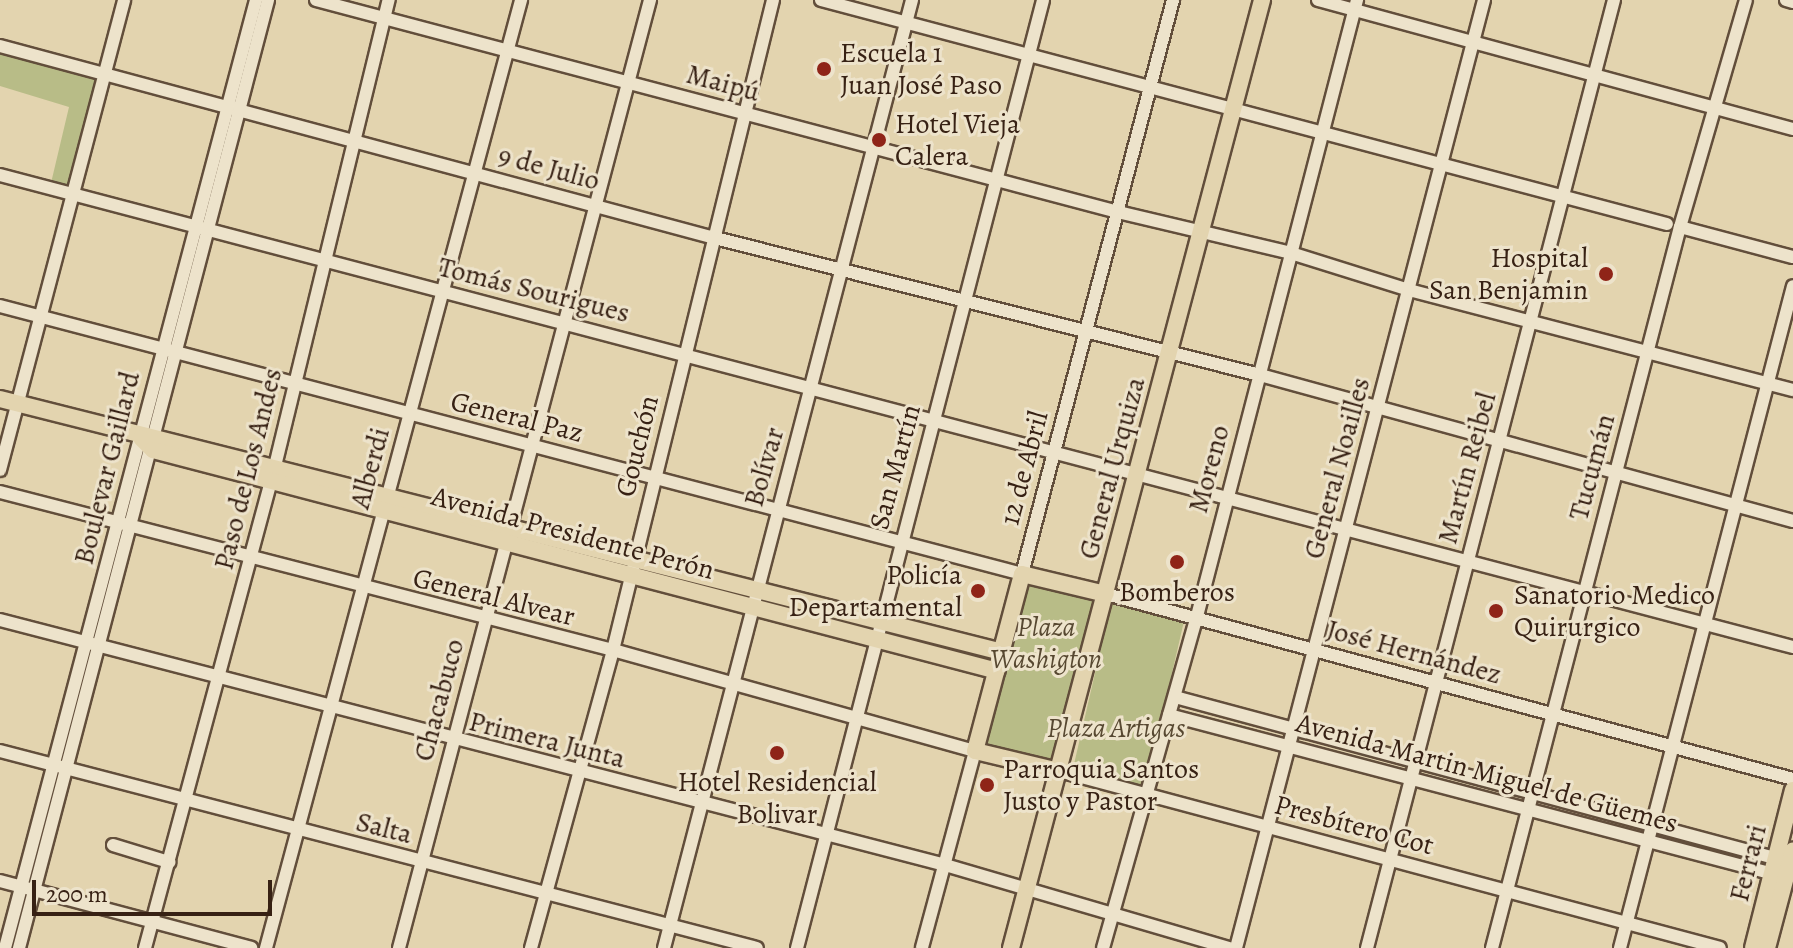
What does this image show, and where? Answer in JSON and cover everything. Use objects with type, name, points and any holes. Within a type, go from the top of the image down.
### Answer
[{"type":"main road","name":"General Urquiza","points":[[1011,948],[1262,0]]},
{"type":"main road","name":"Avenida Presidente Perón","points":[[0,399],[272,474],[509,534],[629,574],[997,671]]},
{"type":"main road","name":"Avenida Presidente Perón","points":[[509,534],[633,557],[1002,652]]},
{"type":"main road","name":"José Hernández","points":[[1022,574],[1106,594]]},
{"type":"main road","name":"12 de Abril","points":[[975,751],[1022,574]]},
{"type":"main road","name":"Presbítero Cot","points":[[975,751],[1059,771]]},
{"type":"main road","name":"Ferrari","points":[[1767,948],[1786,866],[1793,790]]},
{"type":"main road","name":"Ferrari","points":[[1753,948],[1786,866]]},
{"type":"street","points":[[0,470],[124,0]]},
{"type":"street","name":"Boulevar Gaillard","points":[[168,351],[209,230],[256,0]]},
{"type":"street","name":"Boulevar Gaillard","points":[[5,948],[27,888],[90,645],[150,441],[195,225],[268,0]]},
{"type":"street","name":"Maipú","points":[[316,0],[1118,212],[1291,253],[1409,290],[1793,390]]},
{"type":"street","name":"Paso de Los Andes","points":[[145,948],[272,474],[389,0]]},
{"type":"street","name":"Alberdi","points":[[266,948],[521,0]]},
{"type":"street","name":"Chacabuco","points":[[399,948],[650,0]]},
{"type":"street","name":"Gouchón","points":[[531,948],[613,650],[711,237],[773,0]]},
{"type":"street","points":[[821,0],[1150,90],[1322,131],[1793,257]]},
{"type":"street","name":"Bolívar","points":[[664,948],[734,686],[750,606],[812,389],[912,0]]},
{"type":"street","name":"San Martín","points":[[797,948],[874,638],[1043,0]]},
{"type":"street","name":"12 de Abril","points":[[1022,574],[1173,0]]},
{"type":"street","points":[[1318,0],[1356,5],[1473,43],[1793,129]]},
{"type":"street","name":"General Noailles","points":[[1236,948],[1484,0]]},
{"type":"street","name":"Martín Reibel","points":[[1367,948],[1614,0]]},
{"type":"street","name":"Tucumán","points":[[1492,948],[1647,354],[1673,225],[1714,108],[1746,0]]},
{"type":"street","points":[[1786,0],[1793,2]]},
{"type":"street","name":"Moreno","points":[[1103,948],[1196,620],[1356,5]]},
{"type":"street","name":"9 de Julio","points":[[0,46],[711,237],[1260,375],[1377,410],[1793,521]]},
{"type":"street","name":"Tomás Sourigues","points":[[0,175],[1793,647]]},
{"type":"street","points":[[1620,948],[1768,383],[1789,320],[1793,286]]},
{"type":"street","name":"General Paz","points":[[0,306],[1022,574]]},
{"type":"street","name":"General Alvear","points":[[0,492],[486,621],[613,650],[734,686],[855,715],[975,751]]},
{"type":"street","name":"José Hernández","points":[[1106,594],[1793,779]]},
{"type":"street","name":"Primera Junta","points":[[0,620],[702,806],[945,865],[1111,917],[1229,948]]},
{"type":"street","name":"Avenida Martin Miguel de Güemes","points":[[1175,697],[1653,823],[1786,866]]},
{"type":"street","name":"Avenida Martin Miguel de Güemes","points":[[1169,715],[1527,810],[1649,839],[1786,866]]},
{"type":"street","name":"Salta","points":[[0,751],[757,948]]},
{"type":"street","name":"12 de Abril","points":[[922,948],[975,751]]},
{"type":"street","name":"Presbítero Cot","points":[[1059,771],[1720,948]]},
{"type":"street","points":[[113,845],[169,862]]},
{"type":"street","points":[[0,881],[251,948]]},
{"type":"street","name":"Boulevar Gaillard","points":[[19,948],[27,888]]},
{"type":"green space","points":[[0,52],[99,79],[72,181],[66,186],[51,183],[69,107],[0,86]]},
{"type":"green space","name":"Plaza Washigton","points":[[1025,580],[1096,600],[1048,767],[977,746]]},
{"type":"green space","name":"Plaza Artigas","points":[[1111,604],[1184,621],[1146,787],[1073,770]]},
{"type":"place","name":"Escuela 1 Juan José Paso","points":[[824,69]]},
{"type":"place","name":"Hotel Vieja Calera","points":[[879,140]]},
{"type":"place","name":"Hospital San Benjamin","points":[[1606,274]]},
{"type":"place","name":"Bomberos","points":[[1177,562]]},
{"type":"place","name":"Policía Departamental","points":[[978,591]]},
{"type":"place","name":"Sanatorio Medico Quirurgico","points":[[1496,611]]},
{"type":"place","name":"Hotel Residencial Bolivar","points":[[777,753]]},
{"type":"place","name":"Parroquia Santos Justo y Pastor","points":[[987,785]]}]
